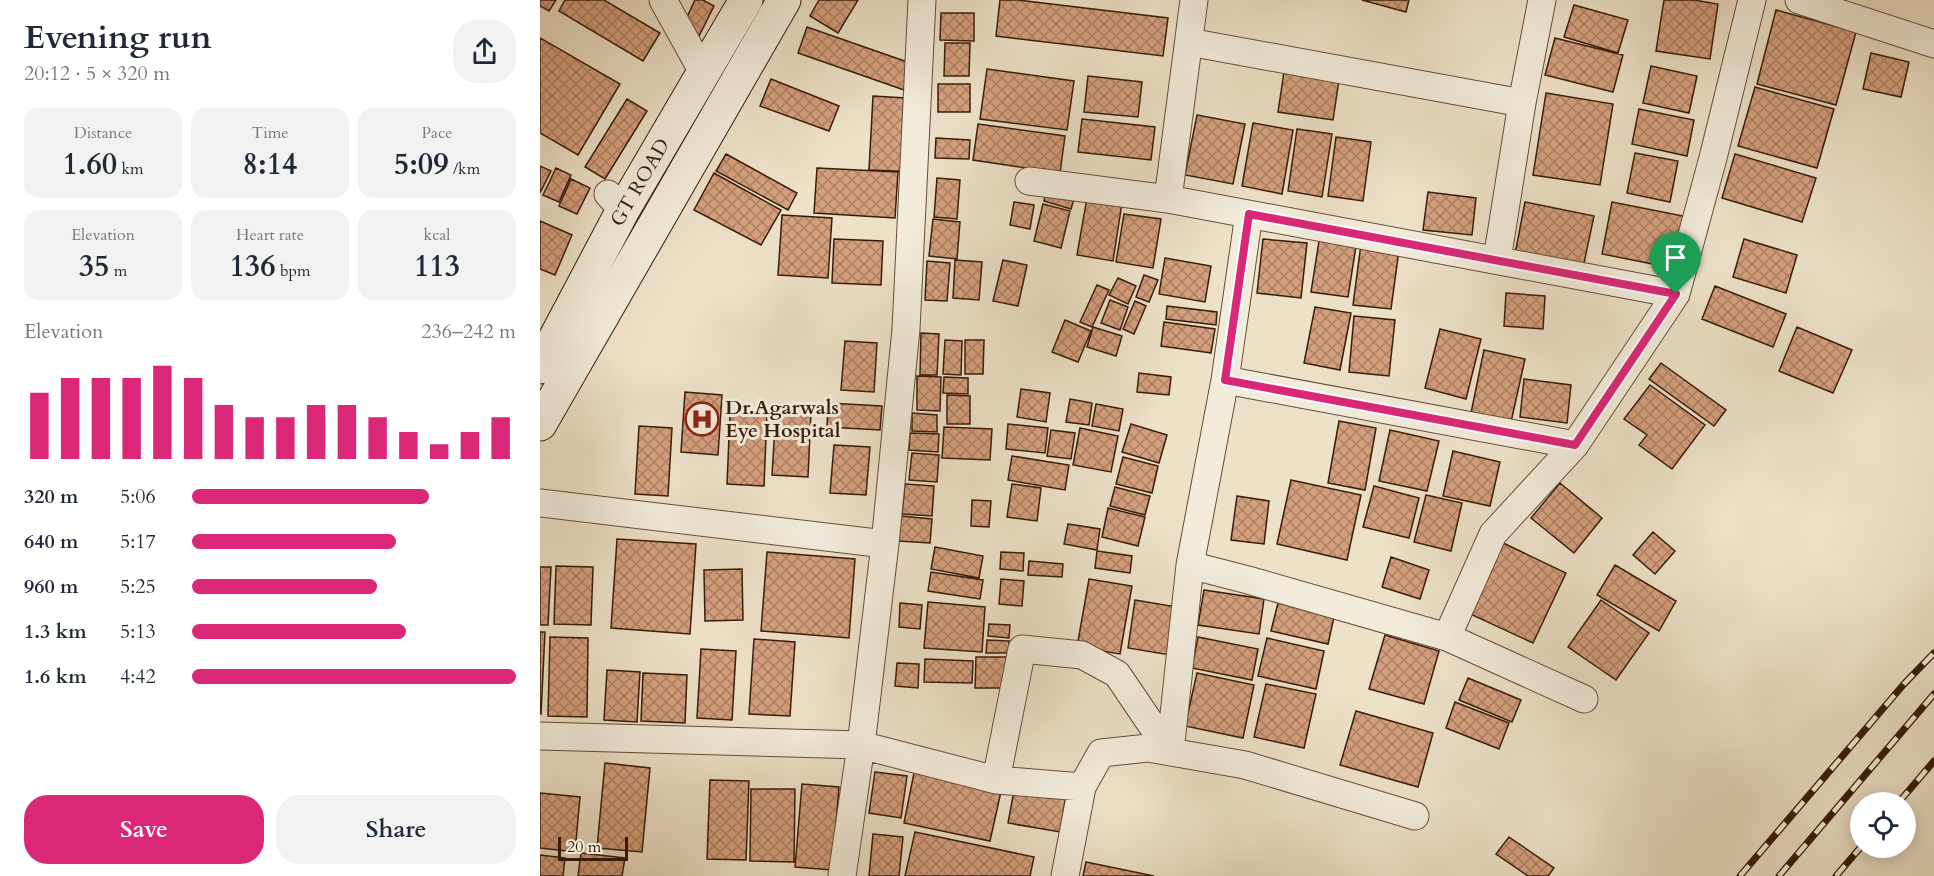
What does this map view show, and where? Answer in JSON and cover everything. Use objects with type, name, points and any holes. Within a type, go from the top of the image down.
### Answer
[{"type":"main road","name":"GT ROAD","points":[[540,367],[616,202],[687,102],[746,0]]},
{"type":"main road","points":[[540,424],[784,0]]},
{"type":"street","points":[[663,0],[704,74]]},
{"type":"street","points":[[842,876],[861,745],[885,544],[906,329],[922,0]]},
{"type":"street","points":[[1168,199],[1194,0]]},
{"type":"street","points":[[1497,261],[1522,103],[1542,0]]},
{"type":"street","points":[[1447,637],[1493,534],[1575,445],[1676,294],[1752,0]]},
{"type":"street","points":[[1799,0],[1934,44]]},
{"type":"street","points":[[1189,42],[1522,103]]},
{"type":"street","points":[[687,102],[716,117]]},
{"type":"street","points":[[1029,181],[1168,199],[1676,294]]},
{"type":"street","points":[[1170,752],[1190,565],[1225,380],[1249,214]]},
{"type":"street","points":[[1225,380],[1575,445]]},
{"type":"street","points":[[540,503],[885,544]]},
{"type":"street","points":[[1190,565],[1447,637],[1584,699]]},
{"type":"street","points":[[996,780],[1022,650],[1082,655],[1117,674],[1170,752]]},
{"type":"street","points":[[540,736],[861,745],[996,780],[1082,787]]},
{"type":"street","points":[[1065,876],[1082,787],[1101,753],[1148,748],[1245,765],[1415,816]]},
{"type":"building","points":[[540,0],[556,0],[549,11],[540,6]]},
{"type":"building","points":[[565,0],[604,0],[660,33],[643,61],[559,11]]},
{"type":"building","points":[[695,0],[703,0],[714,6],[698,38],[681,30]]},
{"type":"building","points":[[819,0],[858,0],[838,33],[810,16]]},
{"type":"building","points":[[1000,0],[1018,0],[1168,18],[1163,56],[996,36]]},
{"type":"building","points":[[1362,0],[1409,0],[1406,12]]},
{"type":"building","points":[[1664,0],[1694,0],[1718,4],[1710,59],[1656,51]]},
{"type":"building","points":[[1574,5],[1628,20],[1618,53],[1564,37]]},
{"type":"building","points":[[1776,10],[1856,32],[1836,105],[1757,84]]},
{"type":"building","points":[[941,13],[974,13],[974,41],[940,40]]},
{"type":"building","points":[[807,27],[916,65],[907,91],[798,53]]},
{"type":"building","points":[[540,38],[620,84],[578,155],[540,133]]},
{"type":"building","points":[[1555,38],[1623,55],[1613,92],[1545,75]]},
{"type":"building","points":[[945,43],[970,43],[969,76],[944,76]]},
{"type":"building","points":[[1871,53],[1909,62],[1901,97],[1863,89]]},
{"type":"building","points":[[1651,66],[1697,76],[1689,113],[1643,103]]},
{"type":"building","points":[[987,69],[1074,81],[1067,130],[980,119]]},
{"type":"building","points":[[1284,72],[1339,80],[1333,120],[1278,112]]},
{"type":"building","points":[[1088,76],[1142,82],[1138,117],[1084,112]]},
{"type":"building","points":[[771,79],[839,106],[829,131],[760,106]]},
{"type":"building","points":[[938,84],[970,84],[970,112],[938,112]]},
{"type":"building","points":[[1755,87],[1834,109],[1817,168],[1738,146]]},
{"type":"building","points":[[1546,93],[1613,104],[1600,185],[1533,175]]},
{"type":"building","points":[[873,96],[922,99],[918,172],[869,170]]},
{"type":"building","points":[[627,99],[647,111],[605,179],[585,167]]},
{"type":"building","points":[[1639,109],[1694,120],[1687,156],[1632,144]]},
{"type":"building","points":[[1197,115],[1245,124],[1233,184],[1185,175]]},
{"type":"building","points":[[1082,119],[1155,127],[1151,160],[1078,152]]},
{"type":"building","points":[[1253,123],[1293,130],[1282,194],[1242,186]]},
{"type":"building","points":[[978,124],[1065,136],[1060,173],[973,160]]},
{"type":"building","points":[[1297,129],[1332,134],[1322,197],[1288,191]]},
{"type":"building","points":[[1336,137],[1371,142],[1363,201],[1328,196]]},
{"type":"building","points":[[936,138],[970,140],[969,159],[935,158]]},
{"type":"building","points":[[1635,153],[1678,161],[1670,202],[1627,193]]},
{"type":"building","points":[[726,154],[797,193],[788,210],[716,171]]},
{"type":"building","points":[[1735,154],[1816,178],[1802,222],[1722,198]]},
{"type":"building","points":[[540,166],[551,171],[540,193]]},
{"type":"building","points":[[556,168],[571,175],[559,202],[543,195]]},
{"type":"building","points":[[817,168],[898,172],[895,218],[814,213]]},
{"type":"building","points":[[714,173],[781,210],[761,245],[694,210]]},
{"type":"building","points":[[937,178],[960,180],[957,219],[934,217]]},
{"type":"building","points":[[571,179],[590,188],[577,214],[559,206]]},
{"type":"building","points":[[1048,184],[1076,192],[1071,209],[1044,201]]},
{"type":"building","points":[[1428,192],[1476,198],[1472,235],[1423,230]]},
{"type":"building","points":[[1087,198],[1122,203],[1113,261],[1077,255]]},
{"type":"building","points":[[1014,202],[1034,205],[1030,229],[1010,225]]},
{"type":"building","points":[[1525,202],[1594,216],[1583,268],[1515,254]]},
{"type":"building","points":[[1612,202],[1688,217],[1678,269],[1602,254]]},
{"type":"building","points":[[1043,204],[1070,211],[1061,248],[1034,241]]},
{"type":"building","points":[[1124,214],[1161,219],[1153,268],[1116,262]]},
{"type":"building","points":[[782,215],[832,218],[828,278],[778,275]]},
{"type":"building","points":[[933,219],[960,222],[957,259],[929,256]]},
{"type":"building","points":[[540,221],[572,235],[555,275],[540,269]]},
{"type":"building","points":[[834,239],[883,241],[881,285],[832,283]]},
{"type":"building","points":[[1263,239],[1307,243],[1301,298],[1257,293]]},
{"type":"building","points":[[1744,239],[1797,255],[1786,293],[1733,277]]},
{"type":"building","points":[[1319,241],[1356,246],[1348,297],[1311,292]]},
{"type":"building","points":[[1361,244],[1399,250],[1391,309],[1353,305]]},
{"type":"building","points":[[1165,258],[1211,266],[1205,302],[1159,294]]},
{"type":"building","points":[[955,260],[982,262],[979,300],[953,298]]},
{"type":"building","points":[[1003,260],[1027,265],[1018,306],[993,301]]},
{"type":"building","points":[[927,261],[950,263],[947,301],[925,300]]},
{"type":"building","points":[[1144,275],[1158,280],[1149,302],[1136,297]]},
{"type":"building","points":[[1118,278],[1136,286],[1128,304],[1109,295]]},
{"type":"building","points":[[1097,285],[1109,290],[1092,327],[1080,322]]},
{"type":"building","points":[[1715,286],[1786,314],[1773,347],[1702,319]]},
{"type":"building","points":[[1506,293],[1545,296],[1543,329],[1504,326]]},
{"type":"building","points":[[1110,300],[1128,307],[1120,330],[1101,323]]},
{"type":"building","points":[[1135,301],[1146,306],[1134,334],[1123,329]]},
{"type":"building","points":[[1167,306],[1217,312],[1216,325],[1166,319]]},
{"type":"building","points":[[1315,307],[1351,313],[1340,370],[1304,363]]},
{"type":"building","points":[[1354,316],[1395,320],[1389,376],[1349,372]]},
{"type":"building","points":[[1065,320],[1091,331],[1078,362],[1052,352]]},
{"type":"building","points":[[1164,322],[1215,329],[1211,353],[1161,346]]},
{"type":"building","points":[[1093,327],[1122,336],[1116,356],[1087,347]]},
{"type":"building","points":[[1797,327],[1852,350],[1833,393],[1779,371]]},
{"type":"building","points":[[1440,329],[1481,339],[1466,399],[1425,388]]},
{"type":"building","points":[[921,333],[939,334],[937,375],[920,375]]},
{"type":"building","points":[[945,340],[962,341],[961,375],[943,374]]},
{"type":"building","points":[[965,340],[984,340],[983,374],[965,374]]},
{"type":"building","points":[[845,341],[877,343],[874,392],[841,390]]},
{"type":"building","points":[[1484,350],[1525,359],[1511,422],[1471,413]]},
{"type":"building","points":[[1661,363],[1726,410],[1714,426],[1649,379]]},
{"type":"building","points":[[1139,373],[1171,377],[1169,395],[1137,392]]},
{"type":"building","points":[[917,376],[941,377],[940,411],[917,410]]},
{"type":"building","points":[[944,377],[968,378],[968,394],[943,393]]},
{"type":"building","points":[[1524,379],[1571,385],[1567,423],[1520,417]]},
{"type":"building","points":[[1650,385],[1705,425],[1672,469],[1639,445],[1647,435],[1624,419]]},
{"type":"building","points":[[1021,389],[1050,393],[1046,422],[1017,417]]},
{"type":"building","points":[[685,392],[722,395],[718,455],[681,452]]},
{"type":"building","points":[[947,395],[970,396],[970,424],[947,424]]},
{"type":"building","points":[[1070,399],[1092,403],[1089,425],[1066,422]]},
{"type":"building","points":[[828,403],[882,406],[880,430],[827,427]]},
{"type":"building","points":[[1096,404],[1123,409],[1119,431],[1092,426]]},
{"type":"building","points":[[776,410],[811,412],[808,477],[772,475]]},
{"type":"building","points":[[730,413],[767,414],[764,486],[727,484]]},
{"type":"building","points":[[912,413],[937,415],[937,432],[912,431]]},
{"type":"building","points":[[1339,421],[1376,428],[1365,490],[1328,483]]},
{"type":"building","points":[[1008,424],[1048,428],[1045,453],[1006,449]]},
{"type":"building","points":[[1131,424],[1167,435],[1159,463],[1122,452]]},
{"type":"building","points":[[639,426],[672,428],[668,496],[635,494]]},
{"type":"building","points":[[944,427],[992,429],[990,460],[942,458]]},
{"type":"building","points":[[1080,428],[1118,436],[1111,472],[1073,465]]},
{"type":"building","points":[[1051,430],[1075,433],[1071,459],[1047,456]]},
{"type":"building","points":[[1390,430],[1439,441],[1427,491],[1379,481]]},
{"type":"building","points":[[910,433],[939,434],[938,452],[909,450]]},
{"type":"building","points":[[834,445],[870,447],[866,495],[830,493]]},
{"type":"building","points":[[1453,451],[1500,462],[1490,506],[1443,496]]},
{"type":"building","points":[[912,453],[939,455],[937,482],[909,480]]},
{"type":"building","points":[[1012,456],[1069,465],[1065,490],[1008,480]]},
{"type":"building","points":[[1123,457],[1158,466],[1152,493],[1116,484]]},
{"type":"building","points":[[1291,480],[1361,495],[1347,560],[1277,544]]},
{"type":"building","points":[[1560,483],[1602,518],[1574,553],[1531,518]]},
{"type":"building","points":[[905,484],[934,486],[932,516],[902,514]]},
{"type":"building","points":[[1012,484],[1041,488],[1037,521],[1007,517]]},
{"type":"building","points":[[1374,486],[1419,498],[1409,538],[1363,527]]},
{"type":"building","points":[[1115,487],[1150,496],[1145,515],[1110,506]]},
{"type":"building","points":[[1426,495],[1462,503],[1451,551],[1414,542]]},
{"type":"building","points":[[1237,496],[1269,501],[1264,544],[1231,540]]},
{"type":"building","points":[[972,500],[991,501],[989,527],[971,526]]},
{"type":"building","points":[[1108,508],[1145,517],[1138,546],[1102,537]]},
{"type":"building","points":[[901,516],[932,519],[930,543],[899,541]]},
{"type":"building","points":[[1068,524],[1100,529],[1097,550],[1064,544]]},
{"type":"building","points":[[1653,532],[1675,551],[1655,574],[1633,555]]},
{"type":"building","points":[[617,539],[696,544],[690,634],[611,628]]},
{"type":"building","points":[[1501,542],[1566,573],[1533,643],[1468,613]]},
{"type":"building","points":[[935,547],[983,556],[979,578],[931,569]]},
{"type":"building","points":[[1097,551],[1132,556],[1130,573],[1095,568]]},
{"type":"building","points":[[767,552],[855,559],[849,638],[761,631]]},
{"type":"building","points":[[1001,552],[1024,553],[1023,571],[1000,569]]},
{"type":"building","points":[[1391,557],[1429,570],[1420,599],[1382,587]]},
{"type":"building","points":[[1029,561],[1063,564],[1062,577],[1028,575]]},
{"type":"building","points":[[1615,565],[1676,601],[1659,631],[1597,595]]},
{"type":"building","points":[[556,566],[593,567],[591,625],[554,624]]},
{"type":"building","points":[[540,567],[551,567],[548,625],[540,625]]},
{"type":"building","points":[[742,569],[743,620],[705,621],[704,570]]},
{"type":"building","points":[[931,572],[983,580],[980,599],[928,591]]},
{"type":"building","points":[[1001,579],[1024,581],[1022,606],[999,604]]},
{"type":"building","points":[[1089,579],[1132,586],[1120,654],[1077,647]]},
{"type":"building","points":[[1204,590],[1264,599],[1259,634],[1198,625]]},
{"type":"building","points":[[1280,595],[1336,608],[1328,644],[1271,631]]},
{"type":"building","points":[[1135,600],[1177,607],[1170,655],[1128,648]]},
{"type":"building","points":[[1601,600],[1649,633],[1616,680],[1568,647]]},
{"type":"building","points":[[928,602],[985,607],[982,652],[924,648]]},
{"type":"building","points":[[900,603],[922,605],[920,629],[899,627]]},
{"type":"building","points":[[989,624],[1010,625],[1009,638],[988,636]]},
{"type":"building","points":[[540,632],[545,632],[541,714],[540,714]]},
{"type":"building","points":[[1385,635],[1439,651],[1424,704],[1369,689]]},
{"type":"building","points":[[550,637],[588,638],[587,717],[548,716]]},
{"type":"building","points":[[1198,637],[1258,649],[1252,680],[1192,668]]},
{"type":"building","points":[[1267,638],[1324,651],[1316,689],[1258,676]]},
{"type":"building","points":[[754,639],[795,642],[790,716],[749,714]]},
{"type":"building","points":[[987,640],[1009,641],[1009,653],[986,653]]},
{"type":"building","points":[[701,649],[736,651],[732,720],[697,718]]},
{"type":"building","points":[[976,657],[1009,657],[1009,688],[975,688]]},
{"type":"building","points":[[925,659],[973,661],[972,683],[924,682]]},
{"type":"building","points":[[897,663],[919,664],[918,688],[895,686]]},
{"type":"building","points":[[607,670],[640,672],[637,722],[604,720]]},
{"type":"building","points":[[643,673],[687,675],[685,723],[641,721]]},
{"type":"building","points":[[1197,673],[1254,685],[1243,738],[1185,726]]},
{"type":"building","points":[[1468,678],[1521,700],[1512,722],[1459,700]]},
{"type":"building","points":[[1266,684],[1316,694],[1304,748],[1254,737]]},
{"type":"building","points":[[1455,702],[1509,723],[1499,749],[1446,728]]},
{"type":"building","points":[[1356,711],[1433,733],[1418,787],[1340,765]]},
{"type":"building","points":[[605,763],[650,768],[642,852],[597,848]]},
{"type":"building","points":[[915,768],[1002,787],[990,841],[904,823]]},
{"type":"building","points":[[875,772],[907,776],[901,818],[869,813]]},
{"type":"building","points":[[710,780],[749,781],[746,860],[707,859]]},
{"type":"building","points":[[802,784],[839,787],[832,870],[795,867]]},
{"type":"building","points":[[1015,785],[1066,794],[1060,832],[1008,823]]},
{"type":"building","points":[[751,789],[795,789],[794,862],[750,861]]},
{"type":"building","points":[[540,793],[580,797],[575,852],[540,848]]},
{"type":"building","points":[[915,832],[1034,857],[1030,876],[905,876]]},
{"type":"building","points":[[873,834],[903,837],[899,876],[869,876]]},
{"type":"building","points":[[1509,837],[1554,868],[1548,876],[1528,876],[1496,854]]},
{"type":"building","points":[[581,853],[625,858],[622,876],[578,876]]},
{"type":"building","points":[[540,855],[565,858],[563,876],[540,876]]},
{"type":"building","points":[[1086,862],[1154,876],[1083,876]]},
{"type":"railway","points":[[1740,876],[1904,684],[1934,653]]},
{"type":"railway","points":[[1779,876],[1934,694]]},
{"type":"railway","points":[[1908,792],[1934,761]]},
{"type":"railway","points":[[1836,876],[1851,858]]},
{"type":"place","name":"Dr.Agarwals Eye Hospital","points":[[702,419]]},
{"type":"route","points":[[1249,214],[1676,294],[1575,445],[1225,380],[1249,214]]}]
